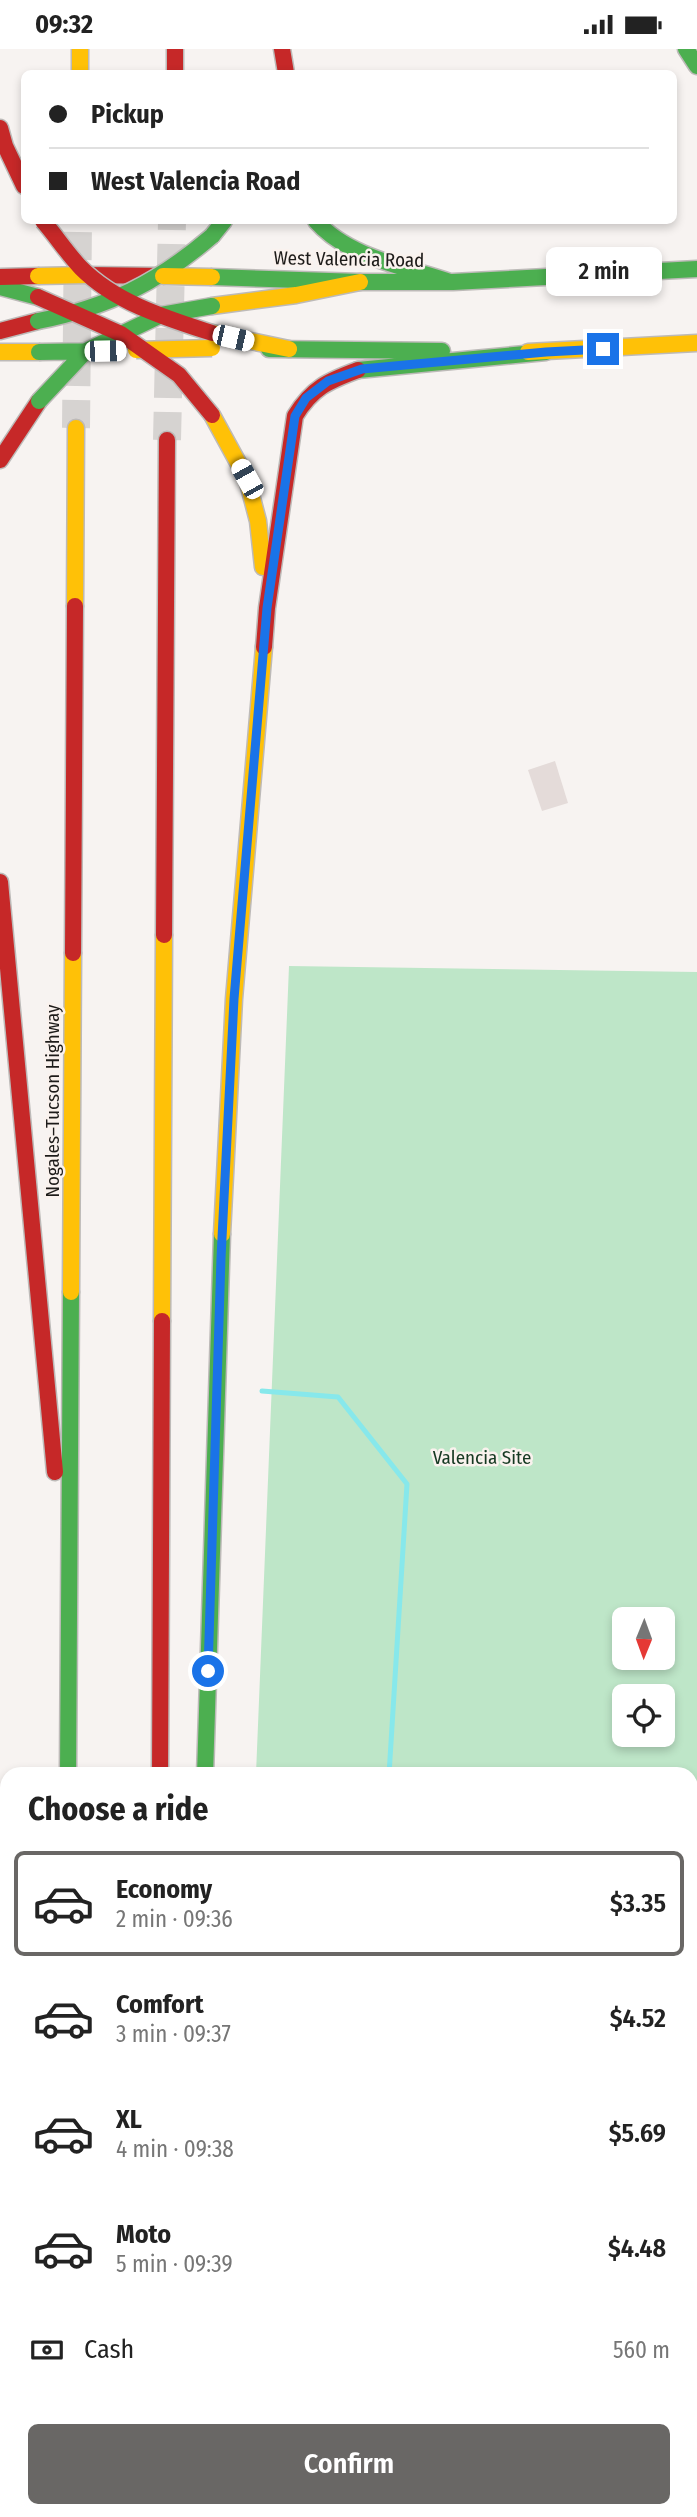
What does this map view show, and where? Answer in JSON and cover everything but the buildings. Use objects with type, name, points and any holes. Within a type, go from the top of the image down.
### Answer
[{"type":"main road","points":[[80,49],[80,70]]},
{"type":"main road","points":[[174,70],[175,49]]},
{"type":"main road","points":[[279,70],[282,49]]},
{"type":"main road","points":[[282,49],[286,70]]},
{"type":"main road","points":[[686,49],[697,66]]},
{"type":"main road","points":[[0,128],[5,146],[21,180]]},
{"type":"main road","points":[[46,224],[88,275],[123,298],[212,341]]},
{"type":"main road","points":[[0,331],[77,314],[123,298],[163,277],[212,236],[222,224]]},
{"type":"main road","points":[[318,224],[352,248],[450,282]]},
{"type":"main road","name":"West Valencia Road","points":[[0,277],[88,275],[450,282],[697,269]]},
{"type":"main road","points":[[0,460],[39,401],[86,351],[161,315],[296,295],[360,282]]},
{"type":"main road","points":[[0,287],[38,297],[121,334],[178,375],[212,415],[247,479],[258,521],[267,608]]},
{"type":"main road","points":[[0,352],[144,350],[212,341],[289,349],[546,352]]},
{"type":"main road","points":[[205,1767],[221,1258],[234,999],[267,608],[295,416],[306,398],[328,381],[362,369],[546,352],[697,344]]},
{"type":"main road","name":"Nogales–Tucson Highway","points":[[68,1767],[76,428]]},
{"type":"main road","points":[[160,1767],[167,440]]},
{"type":"main road","points":[[0,883],[70,1634]]},
{"type":"green space","name":"Valencia Site","points":[[289,966],[697,972],[697,1767],[256,1767]]},
{"type":"waterway","points":[[262,1391],[338,1397],[407,1484],[389,1767]]},
{"type":"tunnel","points":[[76,428],[78,224]]},
{"type":"tunnel","points":[[167,440],[172,224]]},
{"type":"traffic: fast","points":[[686,49],[697,66]]},
{"type":"traffic: fast","points":[[212,236],[222,224]]},
{"type":"traffic: fast","points":[[319,224],[344,244],[360,252],[450,282]]},
{"type":"traffic: fast","points":[[38,321],[87,308],[131,291],[172,267],[212,236]]},
{"type":"traffic: fast","points":[[212,277],[453,282],[697,269]]},
{"type":"traffic: fast","points":[[0,287],[38,297]]},
{"type":"traffic: fast","points":[[39,401],[86,351],[161,315],[212,306]]},
{"type":"traffic: fast","points":[[269,349],[442,351]]},
{"type":"traffic: fast","points":[[39,352],[99,351]]},
{"type":"traffic: fast","points":[[358,370],[546,352]]},
{"type":"traffic: fast","points":[[205,1767],[222,1234]]},
{"type":"traffic: fast","points":[[68,1767],[71,1292]]},
{"type":"traffic: slow","points":[[80,49],[80,70]]},
{"type":"traffic: slow","points":[[38,276],[88,275]]},
{"type":"traffic: slow","points":[[163,276],[212,277]]},
{"type":"traffic: slow","points":[[212,306],[296,295],[360,282]]},
{"type":"traffic: slow","points":[[212,333],[289,349]]},
{"type":"traffic: slow","points":[[528,352],[697,343]]},
{"type":"traffic: slow","points":[[136,350],[212,348]]},
{"type":"traffic: slow","points":[[0,352],[39,352]]},
{"type":"traffic: slow","points":[[212,415],[247,479],[258,521],[263,567]]},
{"type":"traffic: slow","points":[[75,606],[76,428]]},
{"type":"traffic: slow","points":[[222,1234],[234,999],[264,647]]},
{"type":"traffic: slow","points":[[162,1321],[164,935]]},
{"type":"traffic: slow","points":[[71,1292],[73,953]]},
{"type":"traffic: jam","points":[[175,49],[175,70]]},
{"type":"traffic: jam","points":[[282,49],[286,70]]},
{"type":"traffic: jam","points":[[0,128],[5,146],[21,180]]},
{"type":"traffic: jam","points":[[45,224],[81,268],[110,291],[142,308],[212,333]]},
{"type":"traffic: jam","points":[[88,275],[163,276]]},
{"type":"traffic: jam","points":[[0,277],[38,276]]},
{"type":"traffic: jam","points":[[38,297],[121,334],[179,375],[212,415]]},
{"type":"traffic: jam","points":[[0,331],[38,321]]},
{"type":"traffic: jam","points":[[264,647],[267,608],[295,416],[314,392],[358,370]]},
{"type":"traffic: jam","points":[[0,460],[39,401]]},
{"type":"traffic: jam","points":[[164,935],[167,440]]},
{"type":"traffic: jam","points":[[73,953],[75,606]]},
{"type":"traffic: jam","points":[[0,882],[55,1472]]},
{"type":"traffic: jam","points":[[160,1767],[162,1321]]},
{"type":"route","points":[[208,1671],[221,1258],[234,999],[267,608],[295,416],[306,398],[328,381],[362,369],[603,349]]}]
